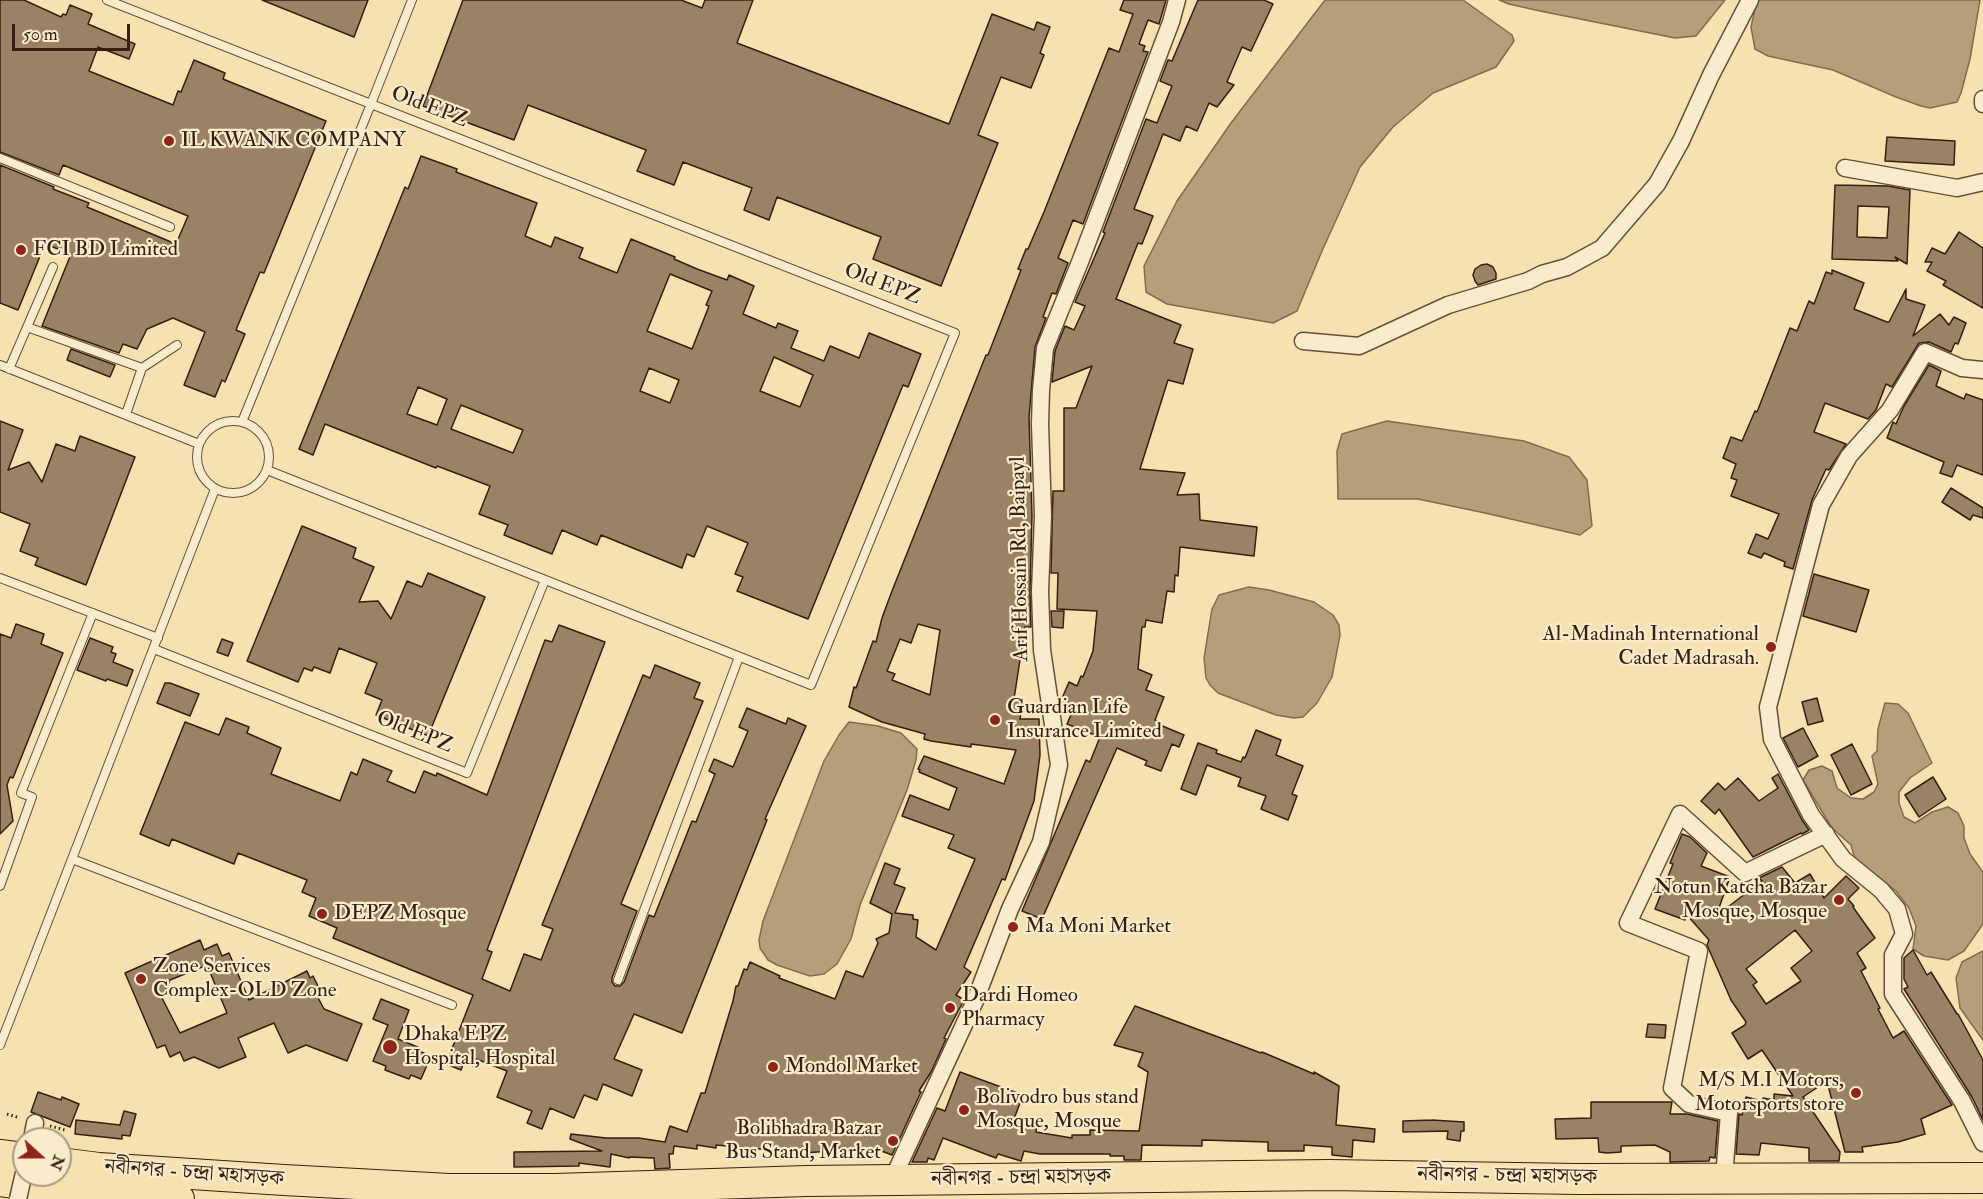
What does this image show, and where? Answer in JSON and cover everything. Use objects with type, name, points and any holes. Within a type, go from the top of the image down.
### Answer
[{"type":"highway","name":"নবীনগর - চন্দ্রা মহাসড়ক","points":[[72,1164],[99,1168],[261,1179],[449,1189],[555,1189],[892,1180],[1329,1175],[1578,1179],[1983,1178]]},
{"type":"highway","name":"নবীনগর - চন্দ্রা মহাসড়ক","points":[[0,1181],[79,1192],[179,1199]]},
{"type":"street","name":"Arif Hossain Rd, Baipayl","points":[[892,1180],[975,1001],[1010,909],[1041,842],[1059,765],[1042,650],[1040,591],[1043,516],[1040,424],[1045,348],[1163,44],[1177,0]]},
{"type":"street","points":[[1303,341],[1359,346],[1448,305],[1567,267],[1602,248],[1657,184],[1681,141],[1711,75],[1750,0]]},
{"type":"street","points":[[1845,168],[1957,188],[1983,182]]},
{"type":"street","points":[[1983,370],[1962,368],[1925,352],[1890,410],[1850,456],[1821,505],[1768,707],[1772,740],[1811,815],[1844,859],[1881,890],[1897,909],[1904,934],[1893,955],[1893,994],[1962,1101],[1983,1143]]},
{"type":"street","points":[[1724,1178],[1729,1113],[1689,1104],[1672,1088],[1699,951],[1628,923],[1680,814],[1745,873],[1826,834]]},
{"type":"lane","name":"Old EPZ","points":[[107,0],[955,333],[811,685],[267,471]]},
{"type":"lane","name":"Old EPZ","points":[[242,422],[412,0]]},
{"type":"lane","points":[[0,158],[170,227]]},
{"type":"lane","points":[[9,369],[53,267]]},
{"type":"lane","points":[[27,327],[142,368]]},
{"type":"lane","points":[[126,414],[142,368],[177,345]]},
{"type":"lane","points":[[0,365],[199,444]]},
{"type":"lane","points":[[234,420],[251,425],[264,437],[269,453],[267,471],[263,478],[249,490],[232,494],[215,489],[203,477],[199,469],[197,461],[199,444],[209,429],[217,424],[234,420]]},
{"type":"lane","points":[[0,1045],[215,489]]},
{"type":"lane","points":[[0,578],[158,638]]},
{"type":"lane","name":"Old EPZ","points":[[153,649],[467,773],[545,580]]},
{"type":"lane","points":[[0,886],[32,797],[21,793],[93,613]]},
{"type":"lane","points":[[618,980],[739,657]]},
{"type":"lane","points":[[72,859],[452,1005]]},
{"type":"shaded area","points":[[1325,0],[1463,0],[1512,35],[1514,41],[1496,67],[1433,93],[1393,127],[1360,167],[1297,311],[1273,323],[1167,304],[1146,292],[1144,266],[1177,201],[1231,123]]},
{"type":"shaded area","points":[[1499,0],[1725,0],[1696,36],[1675,38],[1540,11]]},
{"type":"shaded area","points":[[1757,0],[1980,0],[1970,59],[1957,102],[1930,108],[1921,106],[1833,70],[1768,56],[1755,49],[1751,27]]},
{"type":"shaded area","points":[[1387,421],[1524,441],[1569,457],[1587,480],[1592,526],[1580,535],[1418,499],[1338,499],[1337,451],[1342,434]]},
{"type":"shaded area","points":[[1249,587],[1314,602],[1333,615],[1339,625],[1340,635],[1332,677],[1317,703],[1303,717],[1276,715],[1218,693],[1206,678],[1204,658],[1212,609],[1219,595]]},
{"type":"shaded area","points":[[1885,703],[1898,704],[1908,713],[1932,763],[1910,778],[1899,792],[1899,803],[1904,817],[1915,823],[1932,812],[1948,807],[1958,813],[1964,826],[1964,838],[1970,854],[1983,872],[1983,924],[1964,951],[1948,960],[1924,956],[1913,949],[1916,926],[1909,908],[1896,891],[1855,859],[1851,845],[1832,828],[1803,780],[1809,770],[1822,766],[1832,771],[1837,788],[1851,798],[1863,799],[1874,792],[1878,784],[1872,756],[1877,751],[1878,729]]},
{"type":"shaded area","points":[[849,722],[878,726],[901,733],[917,749],[916,760],[907,790],[860,905],[851,939],[837,964],[824,974],[810,976],[768,960],[760,948],[759,940],[763,921],[824,761]]},
{"type":"shaded area","points":[[1983,951],[1983,1040],[1960,1008],[1956,978],[1962,962]]},
{"type":"building","points":[[0,0],[24,0],[61,17],[63,14],[66,15],[70,5],[92,14],[88,24],[135,44],[129,59],[98,47],[89,71],[173,105],[194,60],[225,73],[223,79],[326,121],[264,273],[260,272],[236,330],[245,334],[225,382],[222,380],[215,397],[184,385],[205,332],[173,318],[147,329],[137,349],[123,344],[119,353],[42,326],[71,254],[45,244],[18,310],[0,303],[0,165],[89,203],[87,207],[176,244],[188,216],[63,165],[59,175],[0,152]]},
{"type":"building","points":[[262,0],[368,0],[354,37]]},
{"type":"building","points":[[463,0],[681,0],[702,8],[705,0],[753,0],[737,43],[949,124],[992,14],[1034,30],[1037,22],[1050,27],[1040,53],[1044,55],[1031,88],[1001,77],[978,135],[998,143],[941,286],[873,259],[881,237],[777,197],[769,220],[744,210],[752,188],[683,162],[674,185],[637,171],[646,150],[528,105],[514,140],[423,106]]},
{"type":"building","points":[[1124,0],[1166,0],[1159,24],[1148,20],[1139,44],[1145,46],[1143,51],[1148,52],[1083,224],[1073,220],[1058,258],[1068,263],[1056,294],[1052,293],[1035,347],[1029,417],[1032,516],[1031,627],[1025,627],[1014,699],[1023,700],[1020,719],[1039,719],[1040,755],[1034,801],[1005,880],[1002,879],[964,967],[971,972],[956,995],[964,1000],[944,1038],[946,1039],[931,1072],[919,1091],[921,1092],[892,1155],[879,1150],[878,1153],[851,1148],[851,1150],[831,1147],[831,1151],[803,1153],[697,1145],[697,1149],[674,1146],[673,1154],[669,1154],[670,1168],[655,1169],[654,1158],[629,1158],[611,1154],[610,1167],[579,1163],[579,1166],[514,1167],[514,1152],[602,1151],[570,1139],[571,1134],[665,1142],[670,1126],[687,1132],[701,1093],[705,1093],[736,986],[738,986],[744,969],[747,970],[750,962],[780,976],[779,978],[835,999],[846,971],[863,977],[878,943],[876,939],[889,933],[892,914],[870,903],[885,863],[900,869],[894,884],[905,888],[895,913],[913,915],[913,919],[918,920],[916,937],[936,950],[975,859],[948,848],[954,835],[902,816],[910,795],[949,810],[957,788],[919,772],[918,769],[924,756],[1004,784],[1016,750],[931,741],[924,739],[925,734],[882,722],[849,707],[854,687],[856,688],[873,641],[876,642],[892,591],[1021,270],[1018,269],[1026,249],[1044,212],[1109,48],[1119,52],[1133,14],[1120,10]],"holes":[[[918,624],[940,630],[930,695],[892,680],[895,674],[887,671],[900,639],[911,643]]]},
{"type":"building","points":[[1198,0],[1264,0],[1273,4],[1251,51],[1242,47],[1227,82],[1234,85],[1217,107],[1209,103],[1197,131],[1186,126],[1180,141],[1163,134],[1134,209],[1153,216],[1142,244],[1138,243],[1116,299],[1181,325],[1174,343],[1193,349],[1183,384],[1168,380],[1140,469],[1185,473],[1177,495],[1199,494],[1200,520],[1257,527],[1254,556],[1180,547],[1178,576],[1175,575],[1174,592],[1167,591],[1162,623],[1146,620],[1145,627],[1142,627],[1138,669],[1152,675],[1146,690],[1164,697],[1155,720],[1161,723],[1160,725],[1184,735],[1179,747],[1172,744],[1161,771],[1145,765],[1147,761],[1117,748],[1042,919],[1022,911],[1086,760],[1090,762],[1100,737],[1067,724],[1073,710],[1060,703],[1069,682],[1077,686],[1081,676],[1083,677],[1093,651],[1097,611],[1057,609],[1058,573],[1051,573],[1053,491],[1064,491],[1064,408],[1076,408],[1092,366],[1052,382],[1055,351],[1065,326],[1074,330],[1085,306],[1075,302],[1105,233],[1103,232],[1146,119],[1157,123],[1172,86],[1160,81],[1168,60],[1172,61]]},
{"type":"building","points":[[1887,137],[1955,141],[1954,165],[1885,161]]},
{"type":"building","points":[[421,156],[537,203],[525,236],[551,247],[555,237],[583,248],[579,258],[617,273],[631,239],[675,257],[674,259],[697,269],[727,280],[729,275],[754,286],[743,314],[776,328],[778,323],[798,331],[791,348],[824,361],[830,346],[859,358],[869,333],[921,354],[908,387],[903,385],[808,619],[737,591],[743,577],[735,574],[748,543],[707,526],[694,557],[687,554],[682,568],[601,535],[597,545],[562,530],[552,554],[504,535],[508,525],[479,514],[490,486],[437,466],[436,468],[325,424],[313,455],[299,449],[405,187],[408,189]],"holes":[[[670,274],[712,291],[706,305],[709,306],[692,349],[647,331]],[[774,357],[813,375],[800,407],[760,391]],[[649,368],[679,380],[670,403],[640,391]],[[418,387],[447,399],[437,425],[407,414]],[[461,405],[523,430],[513,453],[451,429]]]},
{"type":"building","points":[[1835,185],[1888,186],[1910,190],[1907,264],[1895,257],[1898,261],[1832,259]],"holes":[[[1858,206],[1889,207],[1887,238],[1857,237]]]},
{"type":"building","points":[[1959,232],[1983,248],[1983,308],[1943,285],[1946,281],[1927,271],[1932,262],[1925,262],[1932,248],[1945,254]]},
{"type":"building","points":[[1487,264],[1493,267],[1496,279],[1478,285],[1473,275],[1475,269]]},
{"type":"building","points":[[1832,270],[1864,283],[1854,309],[1887,322],[1906,289],[1906,299],[1925,305],[1913,336],[1940,314],[1949,325],[1954,317],[1966,323],[1958,344],[1955,343],[1951,352],[1929,342],[1919,343],[1892,387],[1886,384],[1876,410],[1868,419],[1825,403],[1814,432],[1846,444],[1829,470],[1826,469],[1812,500],[1793,569],[1784,566],[1785,562],[1764,553],[1761,558],[1748,553],[1756,534],[1768,539],[1779,514],[1731,496],[1737,480],[1731,478],[1736,464],[1723,458],[1731,437],[1742,441],[1755,411],[1757,412],[1790,328],[1797,331],[1809,301],[1814,304],[1826,272],[1832,274]]},
{"type":"building","points":[[71,349],[115,365],[110,377],[67,360]]},
{"type":"building","points":[[1929,365],[1941,371],[1936,386],[1964,399],[1966,394],[1983,400],[1983,475],[1957,465],[1952,477],[1940,473],[1944,462],[1887,438],[1893,422],[1896,424],[1904,406]]},
{"type":"building","points":[[0,421],[23,430],[8,470],[29,462],[42,482],[56,444],[75,451],[80,436],[135,457],[86,585],[35,565],[38,558],[20,551],[30,524],[0,512]]},
{"type":"building","points":[[1951,488],[1983,508],[1983,518],[1973,515],[1970,520],[1942,502]]},
{"type":"building","points":[[302,526],[356,548],[353,558],[374,567],[359,602],[378,601],[391,619],[407,581],[422,587],[428,573],[485,597],[428,736],[376,715],[382,700],[365,693],[377,663],[339,648],[330,673],[314,667],[312,671],[304,668],[298,682],[247,661]]},
{"type":"building","points":[[1814,574],[1869,590],[1856,632],[1803,616]]},
{"type":"building","points":[[1051,611],[1064,611],[1063,628],[1052,627]]},
{"type":"building","points":[[16,624],[44,634],[41,644],[63,653],[13,778],[10,777],[7,785],[13,821],[0,834],[0,634],[11,638]]},
{"type":"building","points":[[559,625],[605,642],[487,950],[492,952],[482,979],[510,991],[524,954],[541,960],[553,929],[542,925],[643,675],[650,678],[655,665],[700,683],[694,698],[703,701],[621,904],[637,911],[612,978],[615,986],[620,986],[624,982],[649,915],[654,917],[692,821],[696,822],[715,774],[709,771],[714,759],[733,767],[748,731],[739,727],[747,708],[786,724],[788,718],[806,726],[765,819],[767,820],[682,1033],[634,1014],[614,1059],[642,1070],[632,1096],[603,1084],[597,1100],[584,1095],[574,1118],[550,1108],[542,1129],[527,1123],[532,1111],[497,1097],[507,1071],[476,1059],[473,1066],[464,1062],[461,1070],[446,1064],[473,995],[333,938],[337,928],[309,916],[316,898],[302,892],[307,880],[238,853],[234,864],[172,839],[169,846],[140,834],[185,722],[219,735],[226,718],[249,727],[247,733],[281,748],[271,774],[340,801],[351,772],[357,775],[363,759],[392,771],[387,781],[415,793],[424,771],[436,776],[437,773],[487,795],[545,640],[552,642]]},
{"type":"building","points":[[90,638],[113,647],[111,652],[116,654],[113,662],[133,670],[127,686],[77,670]]},
{"type":"building","points":[[222,639],[233,643],[228,656],[217,652]]},
{"type":"building","points":[[165,683],[199,694],[190,716],[157,703]]},
{"type":"building","points":[[1817,698],[1823,721],[1808,725],[1802,702]]},
{"type":"building","points":[[1803,728],[1818,756],[1798,767],[1783,738]]},
{"type":"building","points":[[1256,730],[1281,740],[1276,755],[1303,766],[1292,794],[1297,796],[1288,820],[1261,809],[1266,796],[1238,786],[1241,778],[1207,765],[1196,795],[1181,789],[1198,743],[1217,750],[1216,753],[1241,762],[1243,757],[1245,758]]},
{"type":"building","points":[[1852,744],[1872,784],[1851,795],[1831,755]]},
{"type":"building","points":[[1778,774],[1809,830],[1753,857],[1719,809],[1715,814],[1701,801],[1718,783],[1725,790],[1738,778],[1759,801],[1778,788],[1772,778]]},
{"type":"building","points":[[1933,777],[1946,799],[1919,817],[1905,795]]},
{"type":"building","points":[[1682,834],[1690,837],[1707,853],[1701,866],[1730,877],[1716,916],[1762,881],[1759,878],[1782,867],[1795,883],[1810,874],[1824,898],[1846,876],[1859,888],[1848,899],[1875,938],[1857,953],[1866,968],[1861,971],[1893,1038],[1904,1031],[1952,1105],[1921,1119],[1925,1134],[1898,1142],[1862,1147],[1863,1152],[1845,1152],[1827,1081],[1803,1097],[1840,1152],[1839,1161],[1809,1161],[1809,1148],[1761,1143],[1759,1155],[1736,1154],[1739,1114],[1742,1115],[1746,1097],[1762,1101],[1763,1098],[1774,1100],[1774,1094],[1793,1096],[1762,1050],[1748,1059],[1732,1033],[1746,1022],[1731,1000],[1707,945],[1709,940],[1687,915],[1685,920],[1655,909],[1673,864],[1670,863]],"holes":[[[1795,930],[1812,951],[1791,968],[1801,981],[1766,1004],[1753,985],[1757,982],[1746,969]]]},
{"type":"building","points":[[200,940],[204,950],[217,944],[222,956],[229,953],[249,1000],[307,971],[310,978],[313,976],[320,990],[315,992],[324,1009],[362,1024],[347,1061],[306,1045],[288,1053],[274,1023],[238,1038],[246,1057],[219,1068],[194,1057],[184,1061],[180,1052],[170,1057],[165,1045],[157,1048],[125,973]],"holes":[[[207,965],[227,1013],[180,1033],[162,998],[170,980]]]},
{"type":"building","points":[[1913,950],[1927,975],[1931,972],[1958,1014],[1983,1060],[1983,1120],[1972,1097],[1904,989],[1908,987],[1904,979],[1904,958]]},
{"type":"building","points":[[381,999],[409,1010],[398,1039],[420,1048],[419,1051],[431,1056],[421,1079],[411,1075],[409,1079],[385,1070],[386,1066],[373,1061],[388,1025],[373,1019]]},
{"type":"building","points":[[1135,1006],[1262,1052],[1314,1074],[1314,1072],[1339,1086],[1336,1125],[1375,1129],[1374,1142],[1353,1140],[1352,1157],[1332,1155],[1332,1147],[1304,1145],[1304,1151],[1268,1151],[1268,1142],[1202,1140],[1202,1146],[1142,1145],[1141,1160],[1124,1160],[1124,1156],[1110,1156],[1110,1154],[1040,1154],[1024,1151],[1021,1161],[998,1154],[996,1158],[943,1138],[934,1160],[928,1158],[927,1162],[912,1162],[937,1108],[945,1111],[960,1072],[1023,1095],[1014,1119],[1037,1124],[1036,1132],[1072,1138],[1072,1135],[1090,1135],[1090,1130],[1139,1131],[1148,1072],[1138,1066],[1143,1053],[1114,1045]]},
{"type":"building","points":[[1648,1024],[1666,1025],[1665,1038],[1646,1037]]},
{"type":"building","points":[[38,1092],[61,1100],[62,1097],[79,1104],[70,1127],[31,1112]]},
{"type":"building","points":[[1591,1102],[1672,1102],[1670,1114],[1687,1114],[1718,1121],[1715,1158],[1710,1157],[1709,1161],[1670,1162],[1670,1152],[1655,1145],[1621,1146],[1621,1152],[1607,1153],[1599,1152],[1598,1138],[1556,1139],[1555,1119],[1591,1118]]},
{"type":"building","points":[[124,1111],[136,1114],[130,1136],[122,1135],[122,1139],[75,1134],[76,1120],[120,1125]]},
{"type":"building","points":[[1403,1121],[1464,1122],[1464,1131],[1461,1131],[1460,1141],[1447,1139],[1448,1131],[1403,1132]]},
{"type":"place","name":"IL KWANK COMPANY","points":[[169,141]]},
{"type":"place","name":"FCI BD Limited","points":[[21,250]]},
{"type":"place","name":"Al-Madinah International Cadet Madrasah.","points":[[1771,647]]},
{"type":"place","name":"Guardian Life Insurance Limited","points":[[995,720]]},
{"type":"place","name":"Notun Katcha Bazar Mosque, Mosque","points":[[1839,900]]},
{"type":"place","name":"DEPZ Mosque","points":[[322,914]]},
{"type":"place","name":"Ma Moni Market","points":[[1013,927]]},
{"type":"place","name":"Zone Services Complex-OLD Zone","points":[[141,979]]},
{"type":"place","name":"Dardi Homeo Pharmacy","points":[[950,1008]]},
{"type":"place","name":"Dhaka EPZ Hospital, Hospital","points":[[390,1047]]},
{"type":"place","name":"Mondol Market","points":[[773,1067]]},
{"type":"place","name":"M/S M.I Motors, Motorsports store","points":[[1856,1093]]},
{"type":"place","name":"Bolivodro bus stand Mosque, Mosque","points":[[964,1110]]},
{"type":"place","name":"Bolibhadra Bazar Bus Stand, Market","points":[[893,1141]]}]
